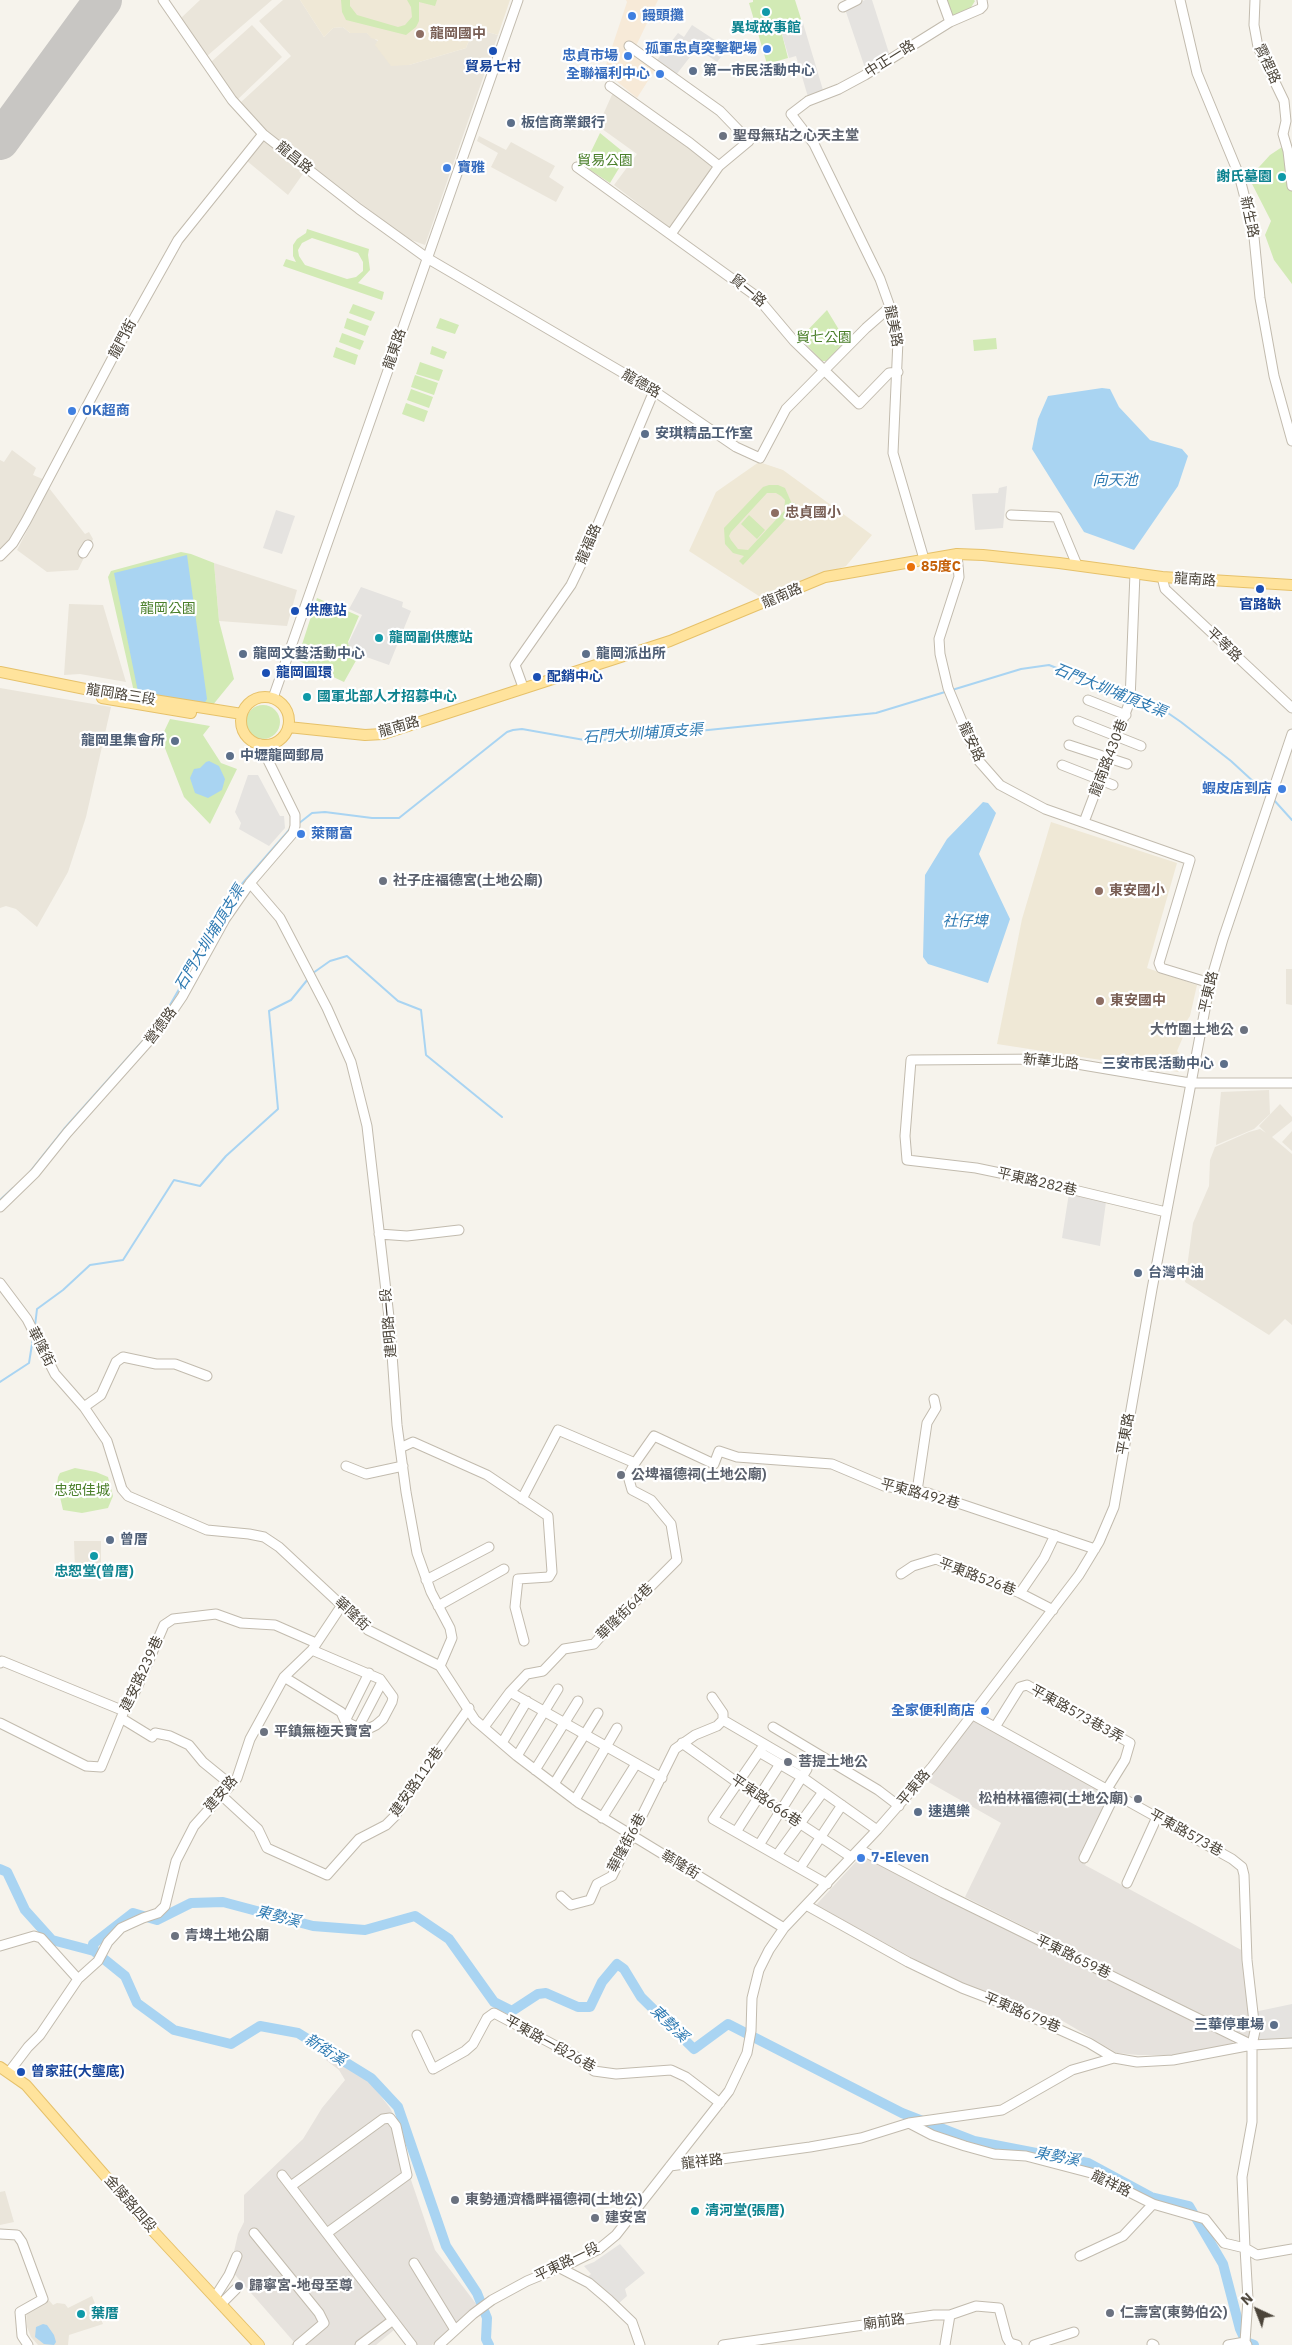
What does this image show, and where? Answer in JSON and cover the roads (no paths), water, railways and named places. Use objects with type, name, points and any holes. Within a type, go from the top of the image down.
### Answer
[{"type":"main road","name":"龍南路","points":[[288,727],[356,734],[383,734],[523,687],[680,638],[825,578],[957,554],[1077,565],[1162,577],[1292,585]]},
{"type":"main road","name":"龍岡路三段","points":[[0,672],[242,717]]},
{"type":"main road","name":"龍岡路三段","points":[[0,679],[132,704],[242,717]]},
{"type":"main road","points":[[259,698],[273,698],[287,712],[288,727],[282,738],[269,744],[260,744],[247,736],[242,717],[250,702],[259,698]]},
{"type":"main road","name":"金陵路四段","points":[[5,2069],[26,2086],[155,2233],[259,2345]]},
{"type":"street","name":"龍昌路","points":[[162,0],[235,104],[263,134],[427,258]]},
{"type":"street","name":"龍東路","points":[[273,698],[518,0]]},
{"type":"street","points":[[843,7],[857,0]]},
{"type":"street","points":[[942,0],[950,22]]},
{"type":"street","name":"中正一路","points":[[791,114],[808,101],[839,89],[864,75],[950,22],[980,9],[983,6],[982,0]]},
{"type":"street","name":"新生路","points":[[1180,0],[1197,73],[1239,175],[1253,227],[1260,298],[1274,376],[1292,441]]},
{"type":"street","name":"霄裡路","points":[[1255,0],[1254,25],[1256,42],[1284,101],[1286,121],[1283,134],[1288,151],[1292,186]]},
{"type":"street","points":[[629,46],[720,111],[749,141],[719,166],[671,234]]},
{"type":"street","points":[[610,86],[719,166]]},
{"type":"street","name":"龍美路","points":[[791,114],[814,144],[880,279],[890,307],[898,340],[893,453],[924,559]]},
{"type":"street","name":"龍門街","points":[[0,556],[13,543],[26,521],[122,340],[178,240],[263,134]]},
{"type":"street","name":"貿一路","points":[[577,167],[756,296],[794,341],[859,404],[889,373],[898,372]]},
{"type":"street","name":"龍德路","points":[[427,258],[654,390],[736,447],[760,458],[786,409],[823,370]]},
{"type":"street","points":[[823,370],[890,307]]},
{"type":"street","name":"龍福路","points":[[523,687],[515,665],[571,585],[584,560],[654,390]]},
{"type":"street","points":[[1011,515],[1057,517],[1077,565]]},
{"type":"street","name":"龍安路","points":[[957,554],[959,577],[939,639],[940,659],[948,690],[978,760],[992,778],[1018,796],[1045,809],[1190,860],[1159,963],[1161,968],[1210,983]]},
{"type":"street","name":"龍南路430巷","points":[[1084,822],[1126,715],[1130,696],[1135,573]]},
{"type":"street","name":"平等路","points":[[1162,577],[1165,589],[1292,708]]},
{"type":"street","points":[[1088,700],[1126,715]]},
{"type":"street","points":[[1078,721],[1141,746]]},
{"type":"street","name":"平東路","points":[[751,2031],[752,1998],[759,1970],[769,1950],[784,1928],[900,1806],[973,1715],[1079,1575],[1114,1507],[1166,1212],[1210,983],[1292,734]]},
{"type":"street","name":"營德路","points":[[0,1207],[35,1173],[73,1126],[163,1026],[182,997],[225,918],[250,883],[293,833],[295,826],[294,815],[260,744]]},
{"type":"street","points":[[1069,745],[1127,764]]},
{"type":"street","points":[[1062,765],[1113,785]]},
{"type":"street","name":"建明路一段","points":[[250,883],[280,918],[327,1008],[351,1062],[367,1126],[400,1448],[417,1553],[426,1580],[450,1628],[452,1638],[440,1666]]},
{"type":"street","name":"新華北路","points":[[907,1160],[905,1136],[911,1060],[1047,1059],[1190,1083],[1292,1083]]},
{"type":"street","name":"平東路282巷","points":[[907,1160],[976,1168],[1166,1212]]},
{"type":"street","points":[[379,1234],[407,1236],[459,1230]]},
{"type":"street","name":"華隆街","points":[[0,1283],[27,1318],[55,1374],[84,1407],[107,1442],[122,1489],[128,1496],[207,1530],[249,1534],[264,1538],[279,1547],[368,1630],[440,1666],[475,1720],[535,1770],[602,1818],[784,1928]]},
{"type":"street","points":[[84,1407],[101,1395],[116,1362],[123,1357],[156,1364],[175,1364],[207,1376]]},
{"type":"street","points":[[917,1491],[927,1423],[936,1408],[934,1398]]},
{"type":"street","points":[[522,1499],[558,1430],[635,1464]]},
{"type":"street","name":"平東路492巷","points":[[635,1464],[654,1436],[714,1464],[720,1451],[737,1457],[832,1464],[884,1486],[917,1491],[1094,1549]]},
{"type":"street","points":[[400,1448],[413,1442],[487,1475],[548,1516],[552,1572],[549,1577],[518,1579],[515,1607],[524,1642]]},
{"type":"street","name":"華隆街64巷","points":[[484,1727],[526,1674],[543,1671],[564,1649],[594,1644],[622,1612],[637,1600],[677,1560],[671,1524],[651,1500],[632,1490],[628,1476],[635,1464]]},
{"type":"street","points":[[346,1466],[366,1474],[403,1466]]},
{"type":"street","points":[[1020,1593],[1044,1558],[1055,1535]]},
{"type":"street","points":[[426,1580],[489,1547]]},
{"type":"street","name":"平東路526巷","points":[[901,1574],[913,1566],[936,1558],[1020,1593],[1053,1610]]},
{"type":"street","points":[[438,1606],[504,1569]]},
{"type":"street","name":"建安路","points":[[78,1979],[98,1961],[108,1942],[122,1928],[158,1913],[165,1906],[176,1861],[194,1826],[241,1771],[250,1739],[284,1677],[314,1647],[342,1605]]},
{"type":"street","name":"建安路239巷","points":[[0,1723],[86,1766],[102,1767],[123,1714],[137,1688],[164,1624],[173,1619],[216,1614],[241,1623],[275,1625],[314,1647],[369,1673],[382,1682]]},
{"type":"street","points":[[0,1663],[2,1661],[123,1714],[152,1737],[155,1733],[162,1734],[189,1745],[203,1762],[230,1784]]},
{"type":"street","points":[[345,1721],[369,1673]]},
{"type":"street","points":[[284,1677],[341,1712],[345,1721],[358,1728],[364,1731],[376,1726],[392,1702],[393,1697],[382,1682],[358,1728]]},
{"type":"street","name":"平東路573巷3弄","points":[[995,1727],[1020,1687],[1027,1686],[1130,1743],[1111,1792]]},
{"type":"street","points":[[517,1756],[558,1689]]},
{"type":"street","points":[[510,1692],[662,1778]]},
{"type":"street","points":[[682,1743],[717,1726],[723,1720],[723,1713],[712,1697]]},
{"type":"street","points":[[502,1743],[527,1701]]},
{"type":"street","points":[[535,1770],[578,1701]]},
{"type":"street","name":"建安路112巷","points":[[220,1794],[258,1829],[267,1848],[327,1875],[359,1839],[386,1825],[395,1816],[405,1798],[469,1708]]},
{"type":"street","points":[[554,1784],[598,1713]]},
{"type":"street","name":"平東路573巷","points":[[973,1715],[1232,1859],[1242,1868],[1244,1875],[1247,1960],[1255,2031],[1252,2045]]},
{"type":"street","points":[[723,1720],[780,1764],[805,1773]]},
{"type":"street","points":[[773,1727],[878,1790],[900,1806]]},
{"type":"street","points":[[575,1800],[617,1728]]},
{"type":"street","name":"華隆街6巷","points":[[561,1896],[570,1905],[590,1900],[597,1884],[612,1876],[675,1749],[682,1743]]},
{"type":"street","name":"平東路666巷","points":[[682,1743],[738,1783],[851,1857]]},
{"type":"street","points":[[761,1748],[805,1773],[823,1792],[878,1830]]},
{"type":"street","points":[[761,1748],[713,1818],[826,1884]]},
{"type":"street","points":[[602,1818],[636,1764]]},
{"type":"street","points":[[736,1832],[780,1764]]},
{"type":"street","points":[[759,1845],[805,1773]]},
{"type":"street","points":[[778,1856],[823,1792]]},
{"type":"street","points":[[1084,1858],[1111,1792]]},
{"type":"street","points":[[800,1868],[842,1805]]},
{"type":"street","points":[[1127,1883],[1157,1817]]},
{"type":"street","name":"平東路659巷","points":[[859,1849],[943,1894],[1252,2045],[1292,2043]]},
{"type":"street","name":"平東路679巷","points":[[806,1905],[926,1971],[1089,2043],[1114,2058],[1137,2062],[1173,2060],[1252,2045]]},
{"type":"street","points":[[0,1946],[34,1936],[40,1938],[78,1979],[40,2035],[5,2069]]},
{"type":"street","name":"平東路一段26巷","points":[[417,2035],[432,2069],[465,2051],[473,2044],[487,2018],[494,2013],[575,2056],[594,2071],[616,2074],[671,2070],[686,2077],[720,2103]]},
{"type":"street","name":"平東路一段","points":[[439,2345],[473,2314],[492,2300],[527,2281],[560,2268],[598,2249],[616,2235],[729,2091],[747,2053],[751,2031]]},
{"type":"street","points":[[1228,2345],[1245,2341],[1248,2299],[1242,2177],[1252,2122],[1252,2045]]},
{"type":"street","name":"龍祥路","points":[[670,2166],[861,2138],[909,2123],[1002,2110],[1072,2070],[1114,2058]]},
{"type":"street","points":[[291,2186],[383,2118],[390,2118],[396,2126],[407,2175],[327,2233]]},
{"type":"street","name":"龍祥路","points":[[909,2123],[932,2135],[994,2154],[1026,2156],[1091,2173],[1153,2204],[1205,2219],[1224,2242],[1245,2248],[1257,2254],[1292,2249]]},
{"type":"street","points":[[282,2175],[412,2345]]},
{"type":"street","points":[[1080,2256],[1123,2236],[1153,2204]]},
{"type":"street","points":[[254,2233],[319,2313],[324,2323],[298,2345]]},
{"type":"street","points":[[0,2234],[17,2236],[22,2242],[43,2299],[20,2312],[22,2336],[28,2345]]},
{"type":"street","points":[[218,2300],[237,2256]]},
{"type":"street","points":[[414,2263],[455,2330]]},
{"type":"street","points":[[560,2268],[589,2283],[632,2322],[640,2345]]},
{"type":"street","points":[[218,2300],[236,2289]]},
{"type":"street","name":"廟前路","points":[[723,2345],[761,2342],[934,2315],[950,2315],[976,2306],[999,2308],[1006,2338],[1010,2344],[1017,2345]]},
{"type":"street","points":[[945,2345],[950,2315]]},
{"type":"street","points":[[360,2345],[393,2320]]},
{"type":"street","points":[[1034,2345],[1074,2332]]},
{"type":"water","name":"向天池","points":[[1102,388],[1110,389],[1119,407],[1150,440],[1182,449],[1188,456],[1178,486],[1134,550],[1084,532],[1032,449],[1038,419],[1048,396]]},
{"type":"water","name":"龍岡公園","points":[[187,555],[207,699],[204,704],[138,692],[114,573]]},
{"type":"water","points":[[209,761],[219,766],[225,779],[222,790],[208,798],[195,793],[190,778],[194,769],[200,768]]},
{"type":"water","name":"社仔埤","points":[[983,802],[988,803],[996,813],[979,854],[1010,919],[988,983],[928,964],[923,957],[925,875],[947,839]]},
{"type":"water","points":[[43,2324],[47,2325],[54,2335],[56,2342],[54,2345],[44,2344],[35,2337],[36,2327]]},
{"type":"waterway","name":"石門大圳埔頂支渠","points":[[952,690],[1021,669],[1049,665],[1128,696]]},
{"type":"waterway","name":"石門大圳埔頂支渠","points":[[298,824],[312,813],[325,812],[372,818],[399,818],[507,732],[513,730],[522,729],[590,741],[639,737],[876,713],[945,692]]},
{"type":"waterway","name":"石門大圳埔頂支渠","points":[[1133,698],[1165,711],[1181,722],[1231,761],[1268,795]]},
{"type":"waterway","points":[[1273,799],[1292,820]]},
{"type":"waterway","name":"石門大圳埔頂支渠","points":[[29,1173],[64,1129],[149,1034],[170,1005],[234,893],[290,829]]},
{"type":"waterway","name":"石門大圳埔頂支渠","points":[[313,973],[330,961],[347,956],[398,1001],[421,1010],[426,1055],[502,1117]]},
{"type":"waterway","name":"石門大圳埔頂支渠","points":[[35,1326],[37,1309],[63,1290],[90,1265],[123,1260],[174,1180],[200,1186],[226,1156],[278,1109],[269,1011],[291,1000],[308,979]]},
{"type":"waterway","name":"石門大圳埔頂支渠","points":[[0,1200],[13,1188]]},
{"type":"waterway","name":"石門大圳埔頂支渠","points":[[0,1382],[29,1363],[33,1338]]},
{"type":"waterway","name":"新街溪","points":[[0,1869],[7,1872],[25,1910],[52,1940],[94,1951],[125,1976],[137,2003],[174,2030],[231,2044],[260,2026],[298,2033],[371,2078],[398,2107],[446,2246],[477,2293],[487,2318],[486,2339],[489,2345]]},
{"type":"waterway","name":"東勢溪","points":[[94,1951],[93,1944],[133,1913],[157,1920],[191,1903],[223,1902],[313,1926],[365,1930],[415,1916],[449,1939],[494,2002],[512,2011],[538,1994],[546,1993],[578,2007],[590,2007],[602,1982],[617,1964],[624,1969],[641,1997],[694,2049],[728,2024],[902,2113],[974,2141],[1088,2163],[1151,2197],[1189,2206],[1223,2264],[1240,2329],[1246,2342],[1254,2345]]},
{"type":"place","name":"異域故事館","points":[[766,12]]},
{"type":"place","name":"饅頭攤","points":[[632,16]]},
{"type":"place","name":"龍岡國中","points":[[420,34]]},
{"type":"place","name":"孤軍忠貞突擊靶場","points":[[767,49]]},
{"type":"place","name":"貿易七村","points":[[493,51]]},
{"type":"place","name":"忠貞市場","points":[[628,56]]},
{"type":"place","name":"第一市民活動中心","points":[[693,71]]},
{"type":"place","name":"全聯福利中心","points":[[660,74]]},
{"type":"place","name":"板信商業銀行","points":[[511,123]]},
{"type":"place","name":"聖母無玷之心天主堂","points":[[723,136]]},
{"type":"place","name":"寶雅","points":[[447,168]]},
{"type":"place","name":"謝氏墓園","points":[[1282,177]]},
{"type":"place","name":"OK超商","points":[[72,411]]},
{"type":"place","name":"安琪精品工作室","points":[[645,434]]},
{"type":"place","name":"忠貞國小","points":[[775,513]]},
{"type":"place","name":"85度C","points":[[911,567]]},
{"type":"place","name":"官路缺","points":[[1260,589]]},
{"type":"place","name":"供應站","points":[[295,611]]},
{"type":"place","name":"龍岡副供應站","points":[[379,638]]},
{"type":"place","name":"龍岡文藝活動中心","points":[[243,654]]},
{"type":"place","name":"龍岡派出所","points":[[586,654]]},
{"type":"place","name":"龍岡圓環","points":[[266,673]]},
{"type":"place","name":"配銷中心","points":[[537,677]]},
{"type":"place","name":"國軍北部人才招募中心","points":[[307,697]]},
{"type":"place","name":"龍岡里集會所","points":[[175,741]]},
{"type":"place","name":"中壢龍岡郵局","points":[[230,756]]},
{"type":"place","name":"蝦皮店到店","points":[[1282,789]]},
{"type":"place","name":"萊爾富","points":[[301,834]]},
{"type":"place","name":"社子庄福德宮(土地公廟)","points":[[383,881]]},
{"type":"place","name":"東安國小","points":[[1099,891]]},
{"type":"place","name":"東安國中","points":[[1100,1001]]},
{"type":"place","name":"大竹圍土地公","points":[[1244,1030]]},
{"type":"place","name":"三安市民活動中心","points":[[1224,1064]]},
{"type":"place","name":"台灣中油","points":[[1138,1273]]},
{"type":"place","name":"公埤福德祠(土地公廟)","points":[[621,1475]]},
{"type":"place","name":"曾厝","points":[[110,1540]]},
{"type":"place","name":"忠恕堂(曾厝)","points":[[94,1556]]},
{"type":"place","name":"全家便利商店","points":[[985,1711]]},
{"type":"place","name":"平鎮無極天寶宮","points":[[264,1732]]},
{"type":"place","name":"菩提土地公","points":[[788,1762]]},
{"type":"place","name":"松柏林福德祠(土地公廟)","points":[[1138,1799]]},
{"type":"place","name":"速邁樂","points":[[918,1812]]},
{"type":"place","name":"7-Eleven","points":[[861,1858]]},
{"type":"place","name":"青埤土地公廟","points":[[175,1936]]},
{"type":"place","name":"三華停車場","points":[[1274,2025]]},
{"type":"place","name":"曾家莊(大壟底)","points":[[21,2072]]},
{"type":"place","name":"東勢通濟橋畔福德祠(土地公)","points":[[455,2200]]},
{"type":"place","name":"清河堂(張厝)","points":[[695,2211]]},
{"type":"place","name":"建安宮","points":[[595,2218]]},
{"type":"place","name":"歸寧宮-地母至尊","points":[[239,2286]]},
{"type":"place","name":"仁壽宮(東勢伯公)","points":[[1110,2313]]},
{"type":"place","name":"葉厝","points":[[81,2314]]},
{"type":"park label","name":"貿易公園","points":[[605,161]]},
{"type":"park label","name":"貿七公園","points":[[824,338]]},
{"type":"park label","name":"忠恕佳城","points":[[82,1491]]}]
